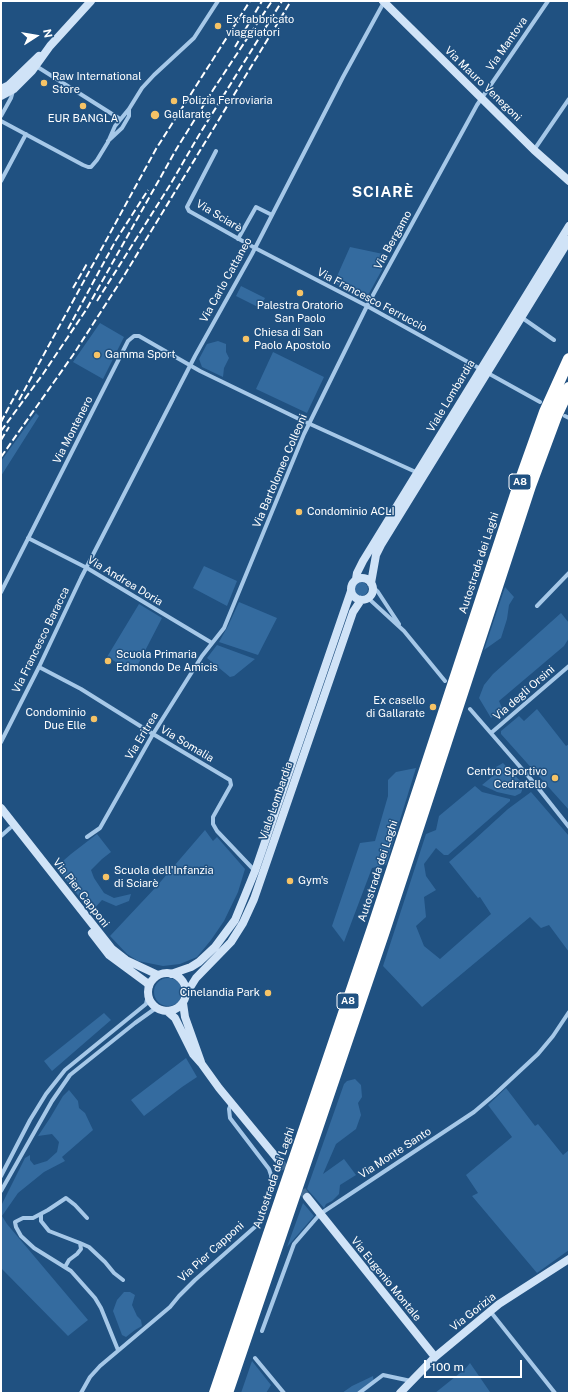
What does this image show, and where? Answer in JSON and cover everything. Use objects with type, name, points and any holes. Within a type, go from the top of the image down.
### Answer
[{"type":"highway","name":"Autostrada dei Laghi","points":[[214,1393],[372,933],[520,482],[545,412],[569,359]]},
{"type":"highway","name":"A8","points":[[227,1393],[384,931],[530,486],[556,416],[569,388]]},
{"type":"main road","points":[[1,96],[14,89],[50,46],[91,1]]},
{"type":"main road","name":"Via Mauro Venegoni","points":[[383,1],[534,150],[569,181]]},
{"type":"main road","points":[[1,89],[9,85],[36,62]]},
{"type":"main road","name":"Viale Lombardia","points":[[372,584],[376,555],[381,545],[569,226]]},
{"type":"main road","name":"Viale Lombardia","points":[[356,579],[357,573],[363,561],[418,473],[483,371],[521,317],[569,240]]},
{"type":"main road","points":[[356,579],[367,579],[372,584],[372,591],[365,599],[354,597],[351,591],[351,586],[356,579]]},
{"type":"main road","name":"Viale Lombardia","points":[[171,974],[195,965],[215,947],[235,920],[255,871],[351,591]]},
{"type":"main road","name":"Viale Lombardia","points":[[186,994],[196,978],[231,942],[243,923],[254,899],[353,612],[365,599]]},
{"type":"main road","name":"Via Pier Capponi","points":[[1,808],[112,949],[126,960],[158,976]]},
{"type":"main road","name":"Via Pier Capponi","points":[[1,817],[109,954],[148,983],[149,986]]},
{"type":"main road","points":[[167,1011],[178,1008],[183,1003],[186,988],[183,981],[178,976],[164,973],[152,980],[149,986],[148,995],[150,1000],[156,1008],[167,1011],[174,1018],[193,1054],[280,1162]]},
{"type":"main road","points":[[183,1003],[185,1017],[201,1063]]},
{"type":"main road","points":[[307,1197],[320,1214]]},
{"type":"main road","name":"Via Eugenio Montale","points":[[320,1214],[435,1357]]},
{"type":"main road","name":"Via Gorizia","points":[[402,1392],[411,1380],[435,1357],[499,1304],[569,1259]]},
{"type":"street","points":[[14,89],[11,98],[1,116],[2,122],[88,167],[91,167],[108,142],[113,129],[129,109],[142,88],[194,38],[218,1]]},
{"type":"street","name":"Via Carlo Cattaneo","points":[[86,568],[190,365],[255,248],[383,1]]},
{"type":"street","name":"Via Mantova","points":[[482,98],[548,1]]},
{"type":"street","points":[[36,62],[120,119]]},
{"type":"street","name":"Via Bergamo","points":[[367,306],[482,98]]},
{"type":"street","points":[[534,150],[569,99]]},
{"type":"street","points":[[108,142],[122,128],[129,116],[129,109]]},
{"type":"street","points":[[1,180],[26,134]]},
{"type":"street","name":"Via Sciarè","points":[[216,150],[187,207],[189,211],[255,248]]},
{"type":"street","points":[[238,239],[256,207],[272,215]]},
{"type":"street","name":"Via Francesco Ferruccio","points":[[255,248],[367,306],[540,402]]},
{"type":"street","name":"Via Bartolomeo Colleoni","points":[[212,643],[224,628],[309,423],[367,306]]},
{"type":"street","points":[[521,317],[554,340]]},
{"type":"street","name":"Via Montenero","points":[[1,592],[128,341],[134,336],[139,336],[190,365]]},
{"type":"street","points":[[190,365],[309,423],[418,473]]},
{"type":"street","name":"Via Andrea Doria","points":[[28,538],[86,568],[212,643]]},
{"type":"street","name":"Via Francesco Baracca","points":[[1,741],[39,667],[86,568]]},
{"type":"street","points":[[537,606],[569,573]]},
{"type":"street","points":[[372,584],[404,631],[445,681]]},
{"type":"street","points":[[365,599],[404,631]]},
{"type":"street","name":"Via Eritrea","points":[[87,837],[100,828],[153,734],[202,656],[212,643]]},
{"type":"street","name":"Via degli Orsini","points":[[491,733],[569,666]]},
{"type":"street","name":"Via Somalia","points":[[39,667],[81,689],[232,782],[213,817],[213,824],[217,831],[255,871]]},
{"type":"street","points":[[470,710],[569,827]]},
{"type":"street","points":[[1,836],[10,828]]},
{"type":"street","points":[[1,1176],[30,1120],[46,1094],[65,1070],[146,1004],[148,995]]},
{"type":"street","points":[[1,1191],[52,1101],[70,1076],[135,1023],[156,1008]]},
{"type":"street","name":"Via Monte Santo","points":[[262,1331],[294,1244],[320,1214],[399,1160],[474,1112],[538,1054],[553,1036],[569,1012]]},
{"type":"street","name":"Via Pier Capponi","points":[[81,1393],[90,1377],[100,1366],[165,1311],[195,1280],[256,1226],[264,1214],[272,1188],[271,1175],[269,1169],[230,1118],[229,1109],[232,1103]]},
{"type":"street","points":[[87,1218],[75,1204],[66,1198],[33,1218],[23,1218],[15,1222],[21,1236],[34,1248],[71,1271],[95,1298],[106,1318],[118,1350]]},
{"type":"street","points":[[41,1214],[41,1222],[49,1231],[80,1242],[89,1247],[114,1273],[124,1280]]},
{"type":"street","points":[[65,1267],[69,1260],[78,1254],[81,1249],[80,1242]]},
{"type":"street","points":[[490,1312],[555,1393]]},
{"type":"street","points":[[255,1358],[284,1393]]},
{"type":"street","points":[[359,1393],[383,1375],[411,1380]]},
{"type":"shaded area","points":[[350,247],[383,254],[381,263],[384,266],[366,299],[334,283]]},
{"type":"shaded area","points":[[241,286],[265,298],[260,308],[236,296]]},
{"type":"shaded area","name":"Gamma Sport","points":[[100,323],[124,337],[103,379],[73,362]]},
{"type":"shaded area","points":[[218,341],[226,344],[226,352],[229,358],[224,368],[223,377],[202,367],[199,359],[207,344]]},
{"type":"shaded area","points":[[273,352],[324,377],[307,413],[256,389]]},
{"type":"shaded area","points":[[36,413],[39,416],[1,476],[1,461]]},
{"type":"shaded area","points":[[204,566],[237,581],[227,606],[193,588]]},
{"type":"shaded area","points":[[358,582],[364,582],[368,586],[368,592],[364,596],[358,596],[354,592],[354,586]]},
{"type":"shaded area","points":[[505,587],[514,597],[509,605],[507,619],[501,638],[484,650]]},
{"type":"shaded area","points":[[239,602],[277,618],[258,655],[219,642]]},
{"type":"shaded area","points":[[139,604],[162,618],[134,672],[107,657]]},
{"type":"shaded area","points":[[561,613],[569,623],[569,638],[564,646],[499,701],[502,708],[491,718],[479,698],[484,685],[493,674]]},
{"type":"shaded area","points":[[217,645],[255,659],[234,676],[230,677],[207,658]]},
{"type":"shaded area","name":"Centro Sportivo Cedratello","points":[[537,709],[566,746],[569,744],[569,810],[501,734],[501,731],[519,716],[524,721]]},
{"type":"shaded area","points":[[503,763],[524,785],[521,793],[515,796],[497,792],[482,785],[499,771],[496,767]]},
{"type":"shaded area","points":[[416,768],[386,865],[372,868],[344,942],[332,926],[360,843],[375,841],[388,796],[388,780],[396,772]]},
{"type":"shaded area","points":[[475,786],[482,792],[510,799],[510,801],[448,855],[444,855],[436,848],[424,864],[426,876],[436,890],[424,897],[426,917],[416,926],[424,946],[440,959],[491,914],[480,897],[478,898],[449,862],[508,809],[531,792],[569,836],[569,952],[549,925],[541,928],[530,917],[422,1007],[383,966],[426,834],[436,830],[439,816]]},
{"type":"shaded area","points":[[205,830],[213,841],[217,837],[245,869],[238,892],[224,921],[197,957],[180,964],[163,966],[138,961],[127,954],[110,936],[156,887]]},
{"type":"shaded area","points":[[97,834],[111,852],[91,870],[94,878],[104,893],[114,898],[131,894],[129,901],[116,906],[102,900],[91,912],[56,867]]},
{"type":"shaded area","points":[[168,978],[178,982],[182,992],[178,1002],[168,1006],[158,1002],[154,992],[158,982]]},
{"type":"shaded area","points":[[104,1013],[111,1020],[52,1071],[44,1061]]},
{"type":"shaded area","points":[[186,1058],[197,1077],[144,1116],[131,1100]]},
{"type":"shaded area","points":[[355,1079],[361,1085],[362,1097],[358,1103],[361,1115],[356,1129],[336,1144],[323,1174],[344,1159],[356,1175],[340,1185],[339,1194],[332,1201],[326,1204],[324,1208],[307,1189],[344,1084],[347,1081]]},
{"type":"shaded area","points":[[506,1088],[535,1126],[538,1124],[563,1155],[569,1150],[569,1250],[537,1273],[472,1196],[478,1193],[466,1175],[512,1137],[488,1105]]},
{"type":"shaded area","points":[[69,1090],[78,1101],[79,1108],[85,1113],[93,1130],[62,1157],[65,1161],[44,1172],[18,1193],[2,1216],[7,1224],[88,1320],[68,1336],[1,1268],[1,1206],[25,1158],[30,1155],[30,1160],[34,1165],[47,1161],[57,1152],[59,1142],[52,1134],[38,1136],[63,1096]]},
{"type":"shaded area","points":[[303,1203],[314,1216],[287,1247]]},
{"type":"shaded area","points":[[124,1292],[130,1292],[135,1295],[132,1305],[137,1316],[141,1320],[142,1326],[126,1337],[122,1335],[113,1311],[117,1300]]},
{"type":"shaded area","points":[[252,1361],[271,1385],[266,1393],[241,1393]]},
{"type":"shaded area","points":[[470,1363],[490,1392],[435,1393],[465,1369]]},
{"type":"shaded area","points":[[373,1376],[374,1384],[363,1393],[342,1393],[352,1386]]},
{"type":"tunnel","points":[[280,1162],[307,1197]]},
{"type":"railway","points":[[19,400],[156,149],[250,1]]},
{"type":"railway","points":[[235,47],[262,1]]},
{"type":"railway","points":[[1,431],[43,374],[86,310],[177,148],[213,90],[272,1]]},
{"type":"railway","points":[[97,301],[170,185],[199,135],[282,1]]},
{"type":"railway","points":[[1,457],[73,355],[122,279],[291,1]]},
{"type":"railway","points":[[68,329],[116,240],[148,190]]},
{"type":"railway","points":[[73,288],[88,262]]},
{"type":"railway","points":[[1,422],[18,390]]},
{"type":"railway","points":[[1,440],[9,427]]},
{"type":"place","name":"Ex fabbricato viaggiatori","points":[[218,26]]},
{"type":"place","name":"Raw International Store","points":[[44,83]]},
{"type":"place","name":"Polizia Ferroviaria","points":[[174,101]]},
{"type":"place","name":"EUR BANGLA","points":[[83,106]]},
{"type":"place","name":"Gallarate","points":[[155,115]]},
{"type":"place","name":"Palestra Oratorio San Paolo","points":[[300,293]]},
{"type":"place","name":"Chiesa di San Paolo Apostolo","points":[[246,339]]},
{"type":"place","name":"Gamma Sport","points":[[97,355]]},
{"type":"place","name":"Condominio ACLI","points":[[299,512]]},
{"type":"place","name":"Scuola Primaria Edmondo De Amicis","points":[[108,661]]},
{"type":"place","name":"Ex casello di Gallarate","points":[[433,707]]},
{"type":"place","name":"Condominio Due Elle","points":[[94,719]]},
{"type":"place","name":"Centro Sportivo Cedratello","points":[[555,778]]},
{"type":"place","name":"Scuola dell'Infanzia di Sciarè","points":[[106,877]]},
{"type":"place","name":"Gym's","points":[[290,881]]},
{"type":"place","name":"Cinelandia Park","points":[[268,993]]},
{"type":"district","name":"SCIARÈ","points":[[383,192]]}]
